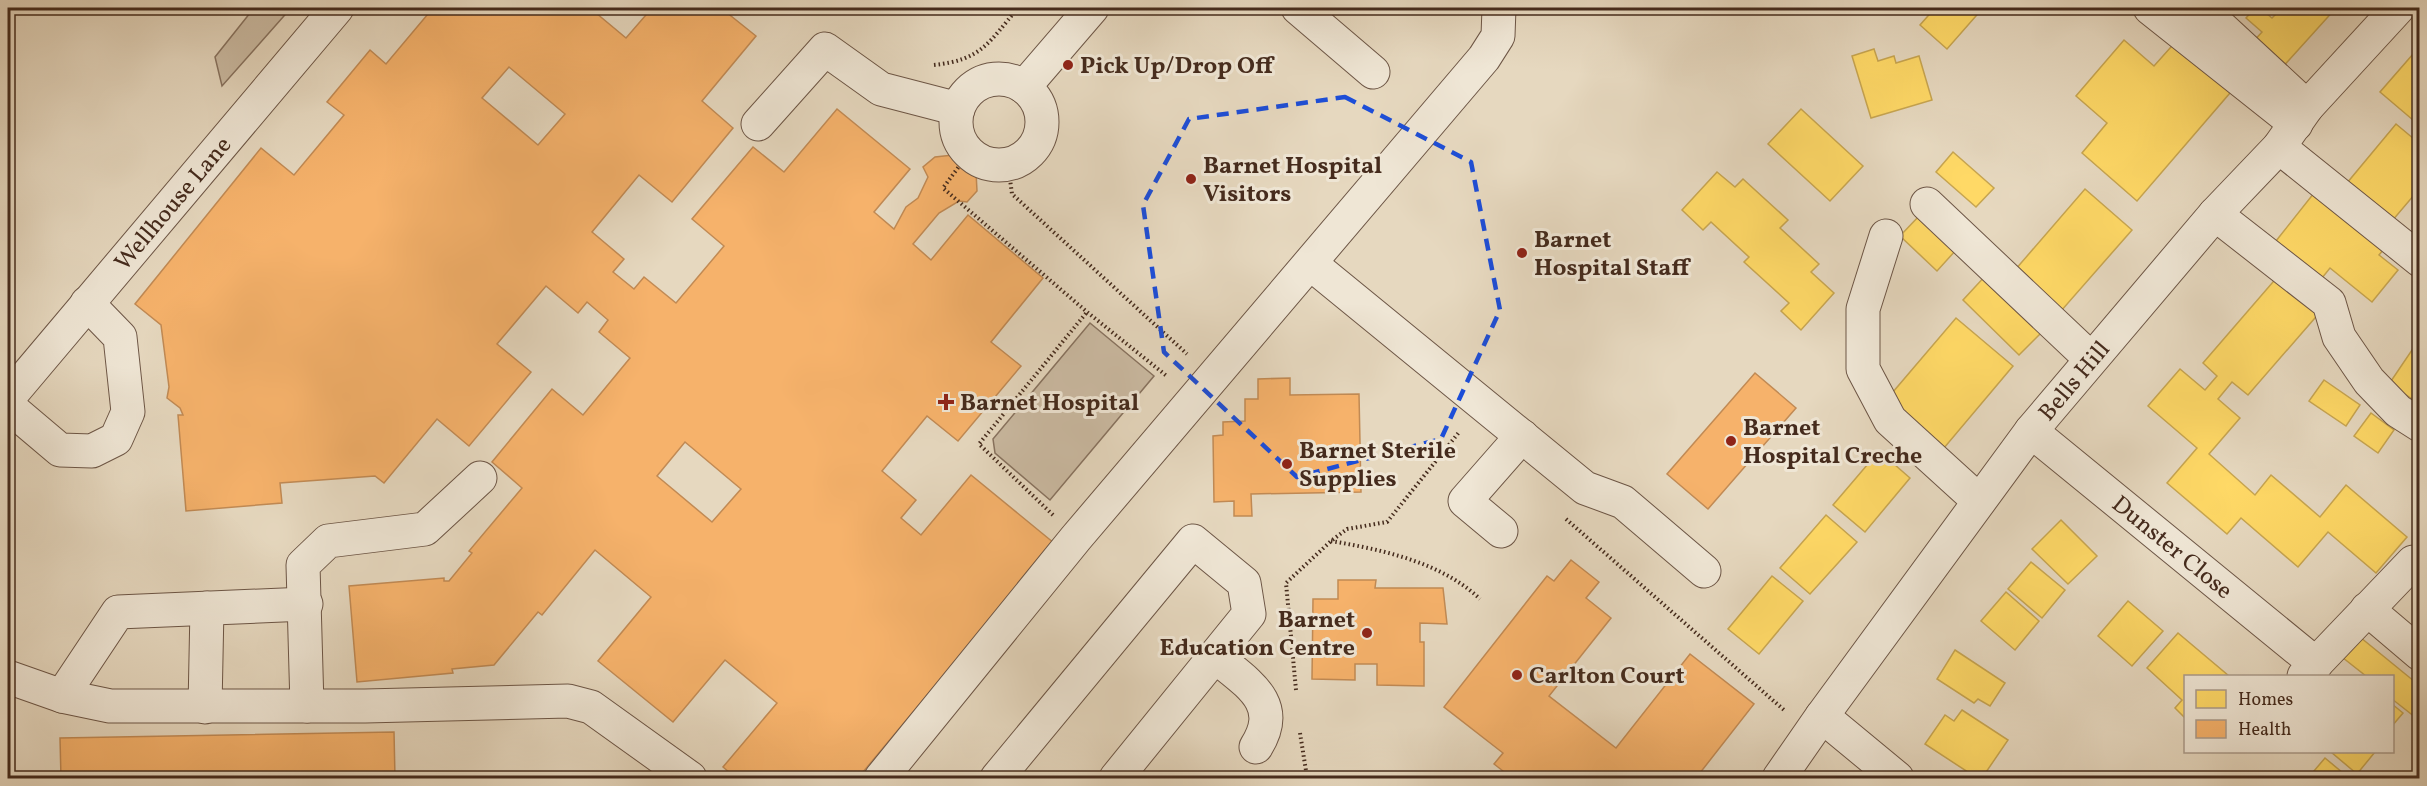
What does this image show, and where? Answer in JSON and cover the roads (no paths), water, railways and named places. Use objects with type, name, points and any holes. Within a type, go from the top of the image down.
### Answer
[{"type":"street","name":"Wellhouse Lane","points":[[8,398],[338,8]]},
{"type":"street","points":[[1024,87],[1092,8]]},
{"type":"street","points":[[1298,8],[1373,72]]},
{"type":"street","points":[[881,778],[1077,538],[1484,58],[1498,36],[1499,8]]},
{"type":"street","points":[[2150,8],[2294,126]]},
{"type":"street","points":[[2200,8],[2294,126],[2420,260]]},
{"type":"street","name":"Bells Hill","points":[[1779,778],[2031,431],[2215,214],[2398,8]]},
{"type":"street","points":[[759,124],[825,49],[881,89],[958,109]]},
{"type":"street","points":[[1005,80],[1024,87],[1034,98],[1040,110],[1042,124],[1040,138],[1032,150],[1021,159],[1008,165],[987,163],[969,153],[957,132],[958,109],[964,97],[974,88],[986,82],[1005,80]]},
{"type":"street","points":[[1927,204],[2091,359]]},
{"type":"street","points":[[2215,214],[2329,303],[2339,337],[2369,381],[2398,411],[2420,425]]},
{"type":"street","points":[[1886,236],[1863,309],[1863,369],[1890,420],[1979,501]]},
{"type":"street","points":[[1311,264],[1585,488],[1623,502],[1704,572]]},
{"type":"street","points":[[8,406],[60,450],[92,451],[116,439],[128,412],[120,337],[87,303]]},
{"type":"street","name":"Dunster Close","points":[[2031,431],[2310,670]]},
{"type":"street","points":[[1501,531],[1465,501],[1522,436]]},
{"type":"street","points":[[307,706],[306,603],[303,565],[328,541],[425,530],[480,478]]},
{"type":"street","points":[[997,778],[1193,541],[1244,583],[1250,614],[1116,778]]},
{"type":"street","points":[[2310,670],[2413,562]]},
{"type":"street","points":[[62,696],[118,612],[306,603]]},
{"type":"street","points":[[205,707],[207,608]]},
{"type":"street","points":[[2367,609],[2420,654]]},
{"type":"street","points":[[1216,657],[1258,693],[1267,716],[1264,734],[1256,747]]},
{"type":"street","points":[[8,678],[62,696],[110,706],[307,706],[568,701],[591,707],[690,778]]},
{"type":"street","points":[[1816,724],[1897,778]]},
{"type":"place","name":"Pick Up/Drop Off","points":[[1068,65]]},
{"type":"place","name":"Barnet Hospital Visitors","points":[[1191,179]]},
{"type":"place","name":"Barnet Hospital Staff","points":[[1522,253]]},
{"type":"place","name":"Barnet Hospital","points":[[946,402]]},
{"type":"place","name":"Barnet Hospital Creche","points":[[1731,441]]},
{"type":"place","name":"Barnet Sterile Supplies","points":[[1287,464]]},
{"type":"place","name":"Barnet Education Centre","points":[[1367,633]]},
{"type":"place","name":"Carlton Court","points":[[1517,675]]}]
